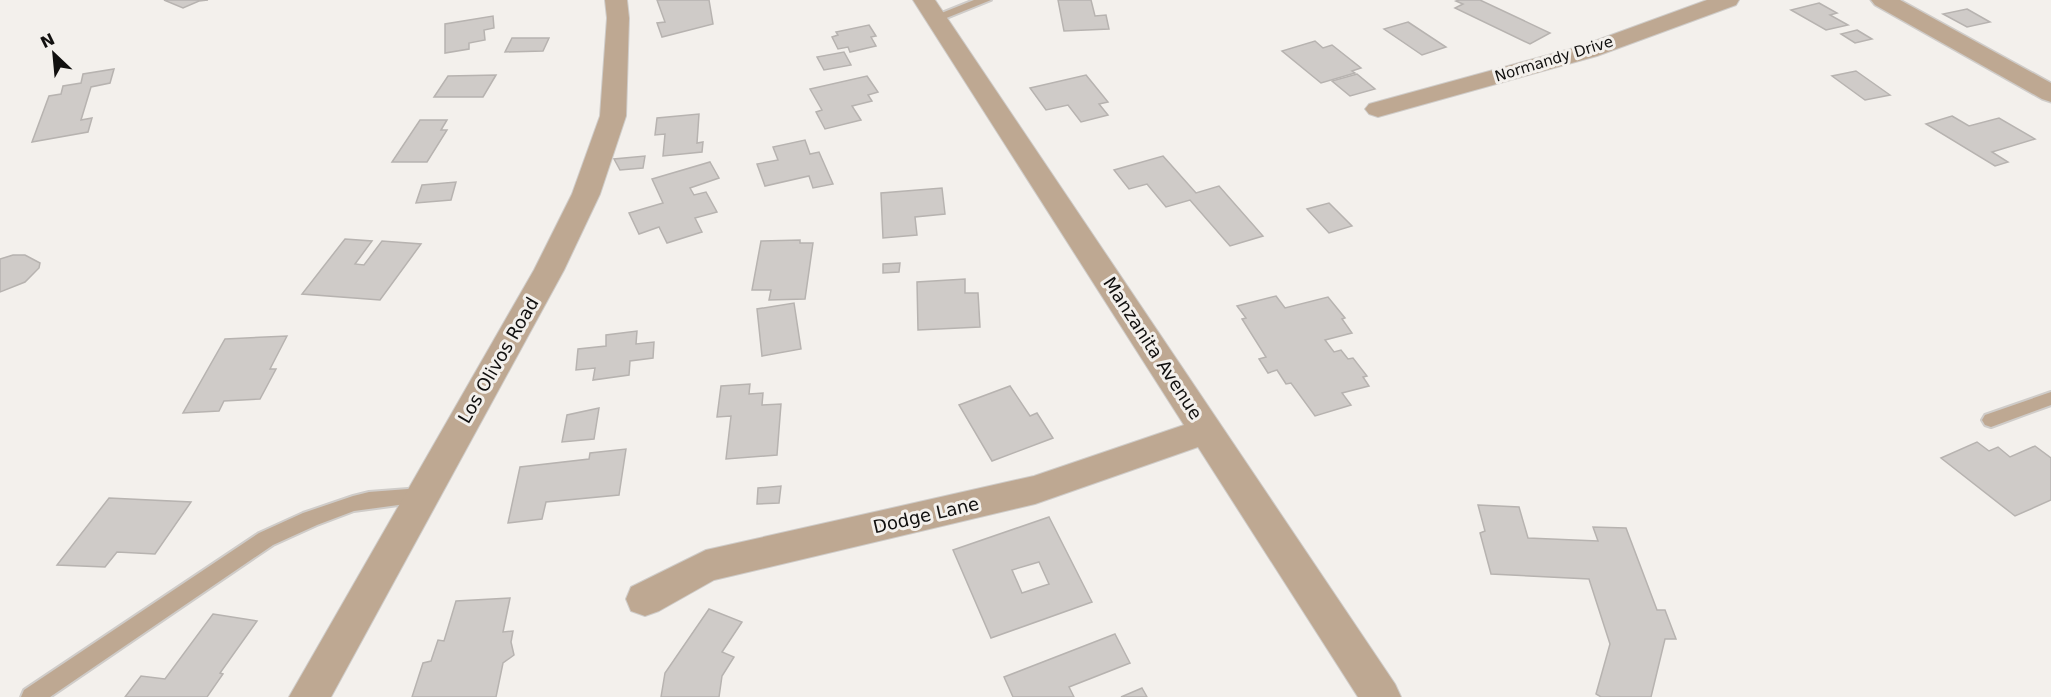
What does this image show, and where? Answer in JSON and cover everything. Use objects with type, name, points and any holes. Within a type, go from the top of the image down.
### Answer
[{"type":"street","name":"Los Olivos Road","points":[[309,697],[549,270],[586,194],[614,116],[618,18],[616,0]]},
{"type":"street","name":"Normandy Drive","points":[[1378,109],[1589,51],[1728,0]]},
{"type":"street","points":[[1883,0],[2051,94]]},
{"type":"street","name":"Manzanita Avenue","points":[[930,9],[1381,697]]},
{"type":"street","name":"Dodge Lane","points":[[645,598],[706,566],[1035,490],[1207,430]]},
{"type":"lane","points":[[930,9],[985,0]]},
{"type":"lane","points":[[1991,420],[2051,398]]},
{"type":"lane","points":[[32,697],[157,610],[266,539],[310,519],[353,504],[369,500],[421,496]]},
{"type":"building","points":[[164,0],[208,0],[183,8]]},
{"type":"building","points":[[657,0],[709,0],[713,24],[662,37],[657,23],[665,22]]},
{"type":"building","points":[[1058,0],[1091,0],[1095,16],[1106,15],[1109,29],[1064,31]]},
{"type":"building","points":[[1480,0],[1550,33],[1530,44],[1455,8],[1463,4],[1456,1]]},
{"type":"building","points":[[1819,3],[1837,13],[1830,15],[1848,25],[1826,30],[1791,10]]},
{"type":"building","points":[[1967,9],[1990,22],[1967,27],[1943,14]]},
{"type":"building","points":[[493,16],[494,28],[484,30],[485,40],[469,43],[469,49],[445,53],[445,24]]},
{"type":"building","points":[[1408,22],[1446,47],[1422,55],[1384,29]]},
{"type":"building","points":[[869,25],[876,36],[871,37],[876,46],[850,52],[848,47],[838,49],[832,37],[838,35],[836,32]]},
{"type":"building","points":[[1857,30],[1872,39],[1855,43],[1841,34]]},
{"type":"building","points":[[512,38],[549,38],[543,51],[505,52]]},
{"type":"building","points":[[1315,41],[1323,48],[1332,45],[1361,68],[1352,71],[1355,73],[1321,83],[1282,51]]},
{"type":"building","points":[[844,52],[851,65],[824,70],[817,57]]},
{"type":"building","points":[[114,69],[110,83],[91,87],[81,120],[92,118],[88,132],[32,142],[49,96],[61,94],[63,86],[81,83],[83,74]]},
{"type":"building","points":[[1856,71],[1890,95],[1865,100],[1832,76]]},
{"type":"building","points":[[1357,74],[1375,89],[1350,96],[1332,81]]},
{"type":"building","points":[[496,75],[483,97],[434,97],[448,76]]},
{"type":"building","points":[[1086,75],[1108,102],[1099,104],[1108,115],[1081,122],[1068,105],[1046,110],[1030,88]]},
{"type":"building","points":[[867,76],[878,92],[868,95],[872,101],[852,106],[861,120],[825,129],[816,112],[822,110],[810,89]]},
{"type":"building","points":[[699,114],[697,143],[703,142],[702,152],[663,156],[665,134],[655,135],[657,118]]},
{"type":"building","points":[[1952,116],[1969,126],[1999,118],[2035,139],[1992,152],[2008,162],[1995,166],[1926,124]]},
{"type":"building","points":[[420,120],[447,120],[441,130],[447,130],[427,162],[392,162]]},
{"type":"building","points":[[805,140],[810,154],[819,152],[833,184],[813,188],[809,176],[765,186],[757,164],[778,160],[773,147]]},
{"type":"building","points":[[645,156],[643,168],[620,170],[614,159]]},
{"type":"building","points":[[1163,156],[1196,193],[1219,186],[1263,236],[1230,246],[1190,200],[1166,207],[1147,184],[1129,189],[1114,170]]},
{"type":"building","points":[[710,162],[719,178],[690,188],[694,195],[706,192],[717,212],[695,218],[702,232],[667,243],[659,227],[639,234],[629,213],[663,203],[652,179]]},
{"type":"building","points":[[456,182],[451,200],[416,203],[422,185]]},
{"type":"building","points":[[942,188],[945,214],[915,217],[917,235],[883,238],[881,193]]},
{"type":"building","points":[[1329,203],[1352,226],[1329,233],[1307,209]]},
{"type":"building","points":[[345,239],[372,241],[355,264],[364,265],[382,241],[421,244],[380,300],[302,294]]},
{"type":"building","points":[[800,240],[800,243],[813,243],[805,299],[769,300],[771,290],[752,290],[761,241]]},
{"type":"building","points":[[13,255],[25,255],[40,263],[39,268],[25,282],[0,292],[0,259]]},
{"type":"building","points":[[900,263],[899,272],[883,273],[883,264]]},
{"type":"building","points":[[965,279],[965,293],[978,293],[980,327],[918,330],[917,282]]},
{"type":"building","points":[[1276,296],[1285,308],[1328,297],[1345,318],[1342,319],[1352,333],[1325,340],[1334,352],[1341,350],[1348,359],[1353,358],[1367,376],[1363,377],[1369,386],[1342,393],[1351,405],[1315,416],[1291,383],[1286,384],[1277,370],[1268,373],[1259,359],[1266,357],[1242,319],[1246,318],[1237,306]]},
{"type":"building","points":[[794,303],[801,349],[762,356],[757,309]]},
{"type":"building","points":[[637,331],[636,344],[654,342],[653,358],[630,361],[629,375],[593,380],[595,368],[576,370],[578,349],[606,346],[606,335]]},
{"type":"building","points":[[287,336],[270,369],[276,369],[260,399],[224,401],[219,411],[183,413],[225,339]]},
{"type":"building","points":[[750,384],[749,394],[763,393],[762,405],[781,404],[777,455],[726,459],[731,416],[717,417],[721,386]]},
{"type":"building","points":[[1010,386],[1030,416],[1037,413],[1053,438],[992,461],[959,405]]},
{"type":"building","points":[[599,408],[594,439],[562,442],[567,415]]},
{"type":"building","points":[[1977,442],[1989,451],[1998,447],[2010,457],[2035,446],[2051,458],[2051,500],[2015,516],[1941,458]]},
{"type":"building","points":[[626,449],[619,495],[546,502],[542,519],[508,523],[520,467],[589,459],[590,453]]},
{"type":"building","points":[[781,486],[779,503],[757,504],[758,488]]},
{"type":"building","points":[[109,498],[191,502],[155,554],[117,552],[105,567],[57,565]]},
{"type":"building","points":[[1478,505],[1519,507],[1528,538],[1598,541],[1593,527],[1626,528],[1657,610],[1665,610],[1676,639],[1665,639],[1651,697],[1601,697],[1596,694],[1610,644],[1589,579],[1491,574],[1480,533],[1485,531]]},
{"type":"building","points":[[1049,517],[1092,602],[991,638],[953,550]],"holes":[[[1039,562],[1049,584],[1022,593],[1012,570]]]},
{"type":"building","points":[[510,598],[503,632],[513,631],[511,642],[514,655],[503,663],[496,697],[412,697],[423,663],[431,661],[438,640],[444,641],[456,601]]},
{"type":"building","points":[[709,609],[742,622],[722,652],[734,657],[722,676],[719,697],[661,697],[665,673]]},
{"type":"building","points":[[213,614],[257,621],[220,673],[223,674],[207,697],[125,697],[141,676],[165,679]]},
{"type":"building","points":[[1115,634],[1130,663],[1069,687],[1074,697],[1013,697],[1004,677]]},
{"type":"building","points":[[1142,688],[1147,697],[1121,697]]}]
